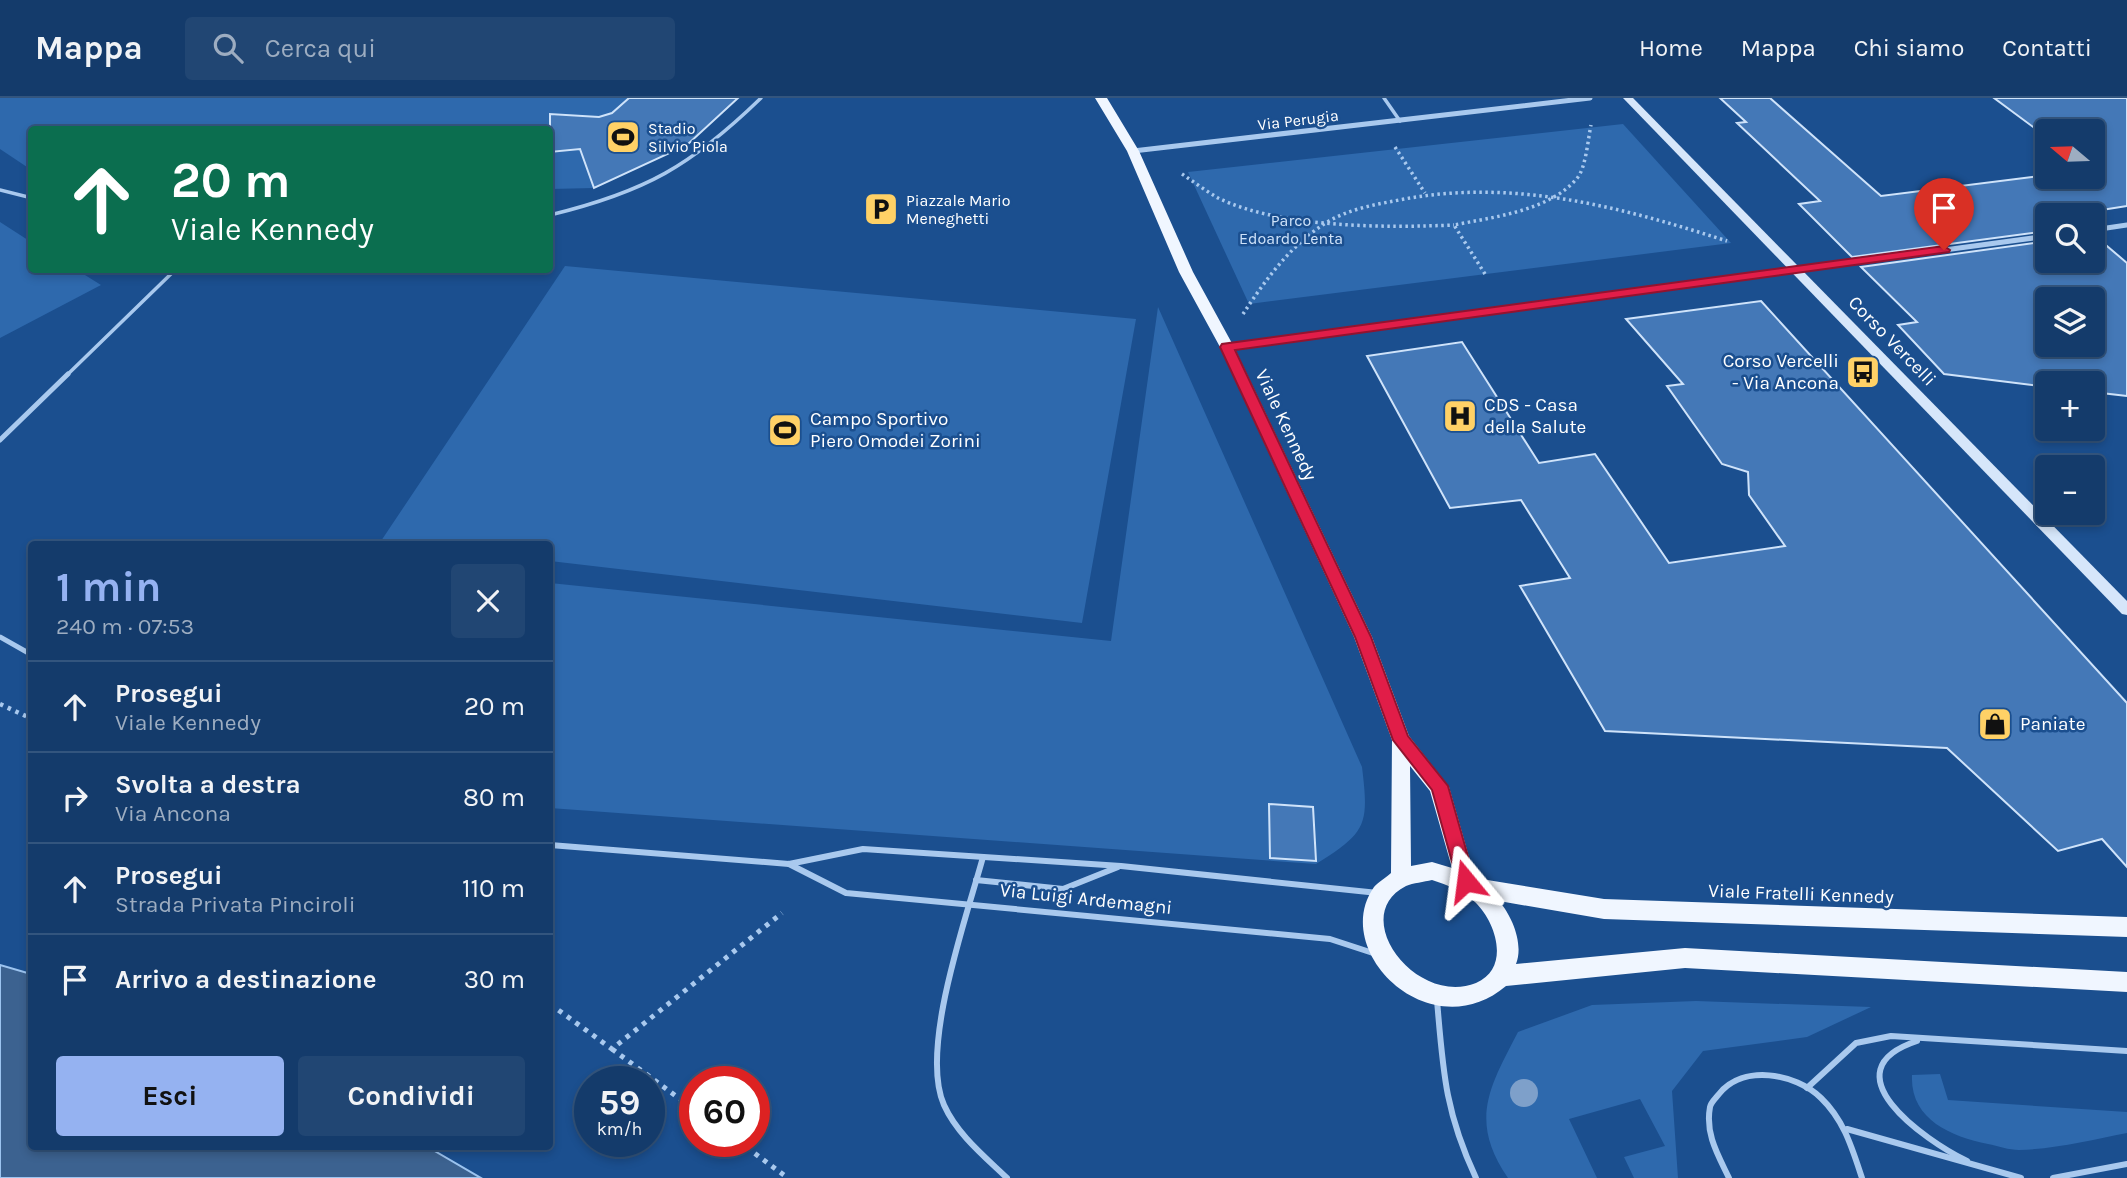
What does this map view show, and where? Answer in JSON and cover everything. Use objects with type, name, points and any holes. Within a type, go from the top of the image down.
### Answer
[{"type":"main road","name":"Viale Kennedy","points":[[1101,98],[1133,151],[1185,272],[1227,347],[1363,637],[1401,740]]},
{"type":"main road","name":"Corso Vercelli","points":[[1628,98],[2127,610]]},
{"type":"main road","points":[[1401,740],[1401,877]]},
{"type":"main road","points":[[1401,740],[1439,786],[1471,884]]},
{"type":"main road","points":[[1432,871],[1471,884],[1491,902],[1503,920],[1508,940],[1507,959],[1499,976],[1488,988],[1473,995],[1437,996],[1415,988],[1396,974],[1383,957],[1373,924],[1381,894],[1401,877],[1432,871]]},
{"type":"main road","name":"Viale Fratelli Kennedy","points":[[1471,884],[1604,909],[2127,927]]},
{"type":"main road","points":[[1499,976],[1685,958],[2127,982]]},
{"type":"street","name":"Via Perugia","points":[[1133,151],[1590,98]]},
{"type":"street","points":[[2105,228],[2127,225]]},
{"type":"street","points":[[1227,347],[2035,238]]},
{"type":"lane","points":[[553,214],[596,204],[673,172],[723,135],[761,98]]},
{"type":"lane","points":[[1384,98],[1400,121]]},
{"type":"lane","points":[[0,190],[28,197]]},
{"type":"lane","points":[[0,440],[172,273]]},
{"type":"lane","points":[[0,637],[28,653]]},
{"type":"lane","name":"Via Luigi Ardemagni","points":[[553,845],[789,864],[863,849],[1121,866],[1381,894]]},
{"type":"lane","points":[[983,857],[937,1042],[939,1091],[959,1131],[1007,1178]]},
{"type":"lane","name":"Via Luigi Ardemagni","points":[[789,864],[846,893],[1330,939],[1383,957]]},
{"type":"lane","points":[[976,880],[1063,889],[1121,866]]},
{"type":"lane","points":[[1437,996],[1445,1094],[1458,1140],[1476,1178]]},
{"type":"lane","points":[[1807,1088],[1856,1043],[1891,1036],[2127,1051]]},
{"type":"lane","points":[[1925,1040],[1901,1044],[1886,1053],[1879,1067],[1878,1083],[1907,1122],[1926,1139],[1967,1161]]},
{"type":"lane","points":[[1729,1178],[1713,1151],[1708,1127],[1710,1104],[1721,1087],[1738,1076],[1759,1072],[1783,1076],[1807,1088],[1830,1106],[1847,1129],[1858,1153],[1861,1178]]},
{"type":"lane","points":[[1847,1129],[2021,1178]]},
{"type":"lane","points":[[2053,1178],[2127,1164]]},
{"type":"path","points":[[1379,123],[1425,193]]},
{"type":"path","points":[[1192,179],[1219,198],[1255,210],[1325,223],[1390,228],[1454,225],[1500,216],[1555,195],[1579,176],[1592,127]]},
{"type":"path","points":[[1242,315],[1270,272],[1325,223],[1342,215],[1425,193],[1488,191],[1555,195],[1628,209],[1731,243]]},
{"type":"path","points":[[1454,225],[1485,274]]},
{"type":"path","points":[[0,704],[28,717]]},
{"type":"path","points":[[612,1049],[782,913]]},
{"type":"path","points":[[553,1006],[679,1098]]},
{"type":"path","points":[[760,1157],[788,1178]]},
{"type":"green space","name":"Stadio Silvio Piola","points":[[0,98],[738,98],[687,145],[594,188],[553,189],[553,126],[28,126],[28,166],[0,149]]},
{"type":"green space","name":"Parco Edoardo Lenta","points":[[1623,124],[1731,243],[1249,304],[1188,172]]},
{"type":"green space","points":[[0,222],[28,240],[28,273],[82,273],[101,285],[0,338]]},
{"type":"green space","name":"Campo Sportivo Piero Omodei Zorini","points":[[565,266],[1136,319],[1082,623],[553,561],[553,541],[381,541]]},
{"type":"green space","points":[[1158,307],[1362,767],[1364,815],[1355,835],[1346,844],[1316,864],[553,808],[553,583],[1111,641]]},
{"type":"green space","points":[[1696,1001],[1871,1007],[1807,1037],[1703,1051],[1672,1091],[1678,1178],[1634,1178],[1624,1157],[1665,1146],[1640,1099],[1569,1119],[1597,1178],[1508,1178],[1496,1158],[1486,1122],[1492,1088],[1518,1032],[1592,1005]]},
{"type":"green space","points":[[1940,1074],[1948,1100],[2127,1112],[2127,1133],[2060,1146],[2019,1150],[1974,1141],[1935,1123],[1918,1103],[1913,1090],[1912,1075]]},
{"type":"shaded area","points":[[0,965],[28,973],[28,1150],[433,1150],[481,1178],[0,1178]]},
{"type":"building","points":[[629,98],[738,98],[687,145],[594,188],[580,149],[553,152],[550,114],[599,117],[612,113]]},
{"type":"building","points":[[1720,98],[1770,98],[1881,196],[2035,177],[2035,189],[2105,189],[2105,119],[2035,119],[2035,128],[1994,98],[2127,98],[2127,206],[2105,209],[2105,203],[2035,203],[2035,233],[1852,257],[1799,204],[1820,201],[1737,123],[1746,122]]},
{"type":"building","points":[[2035,243],[2035,273],[2105,273],[2105,244],[2127,263],[2127,396],[2105,393],[2105,371],[2035,371],[2035,385],[1944,374],[1898,325],[1917,322],[1861,267]]},
{"type":"building","points":[[1761,301],[2127,703],[2127,867],[2102,839],[2058,851],[1947,748],[1605,731],[1520,586],[1570,578],[1521,500],[1450,508],[1367,356],[1462,342],[1539,463],[1595,454],[1669,563],[1785,546],[1749,495],[1748,472],[1722,464],[1667,386],[1683,384],[1626,319]]},
{"type":"building","points":[[1269,804],[1313,807],[1316,861],[1270,858]]},
{"type":"place","name":"Stadio Silvio Piola","points":[[623,137]]},
{"type":"place","name":"Piazzale Mario Meneghetti","points":[[881,209]]},
{"type":"place","name":"Corso Vercelli - Via Ancona","points":[[1863,372]]},
{"type":"place","name":"CDS - Casa della Salute","points":[[1460,416]]},
{"type":"place","name":"Campo Sportivo Piero Omodei Zorini","points":[[785,430]]},
{"type":"place","name":"Paniate","points":[[1995,724]]},
{"type":"route","points":[[1466,881],[1439,786],[1401,740],[1363,637],[1227,347],[1944,250]]}]
